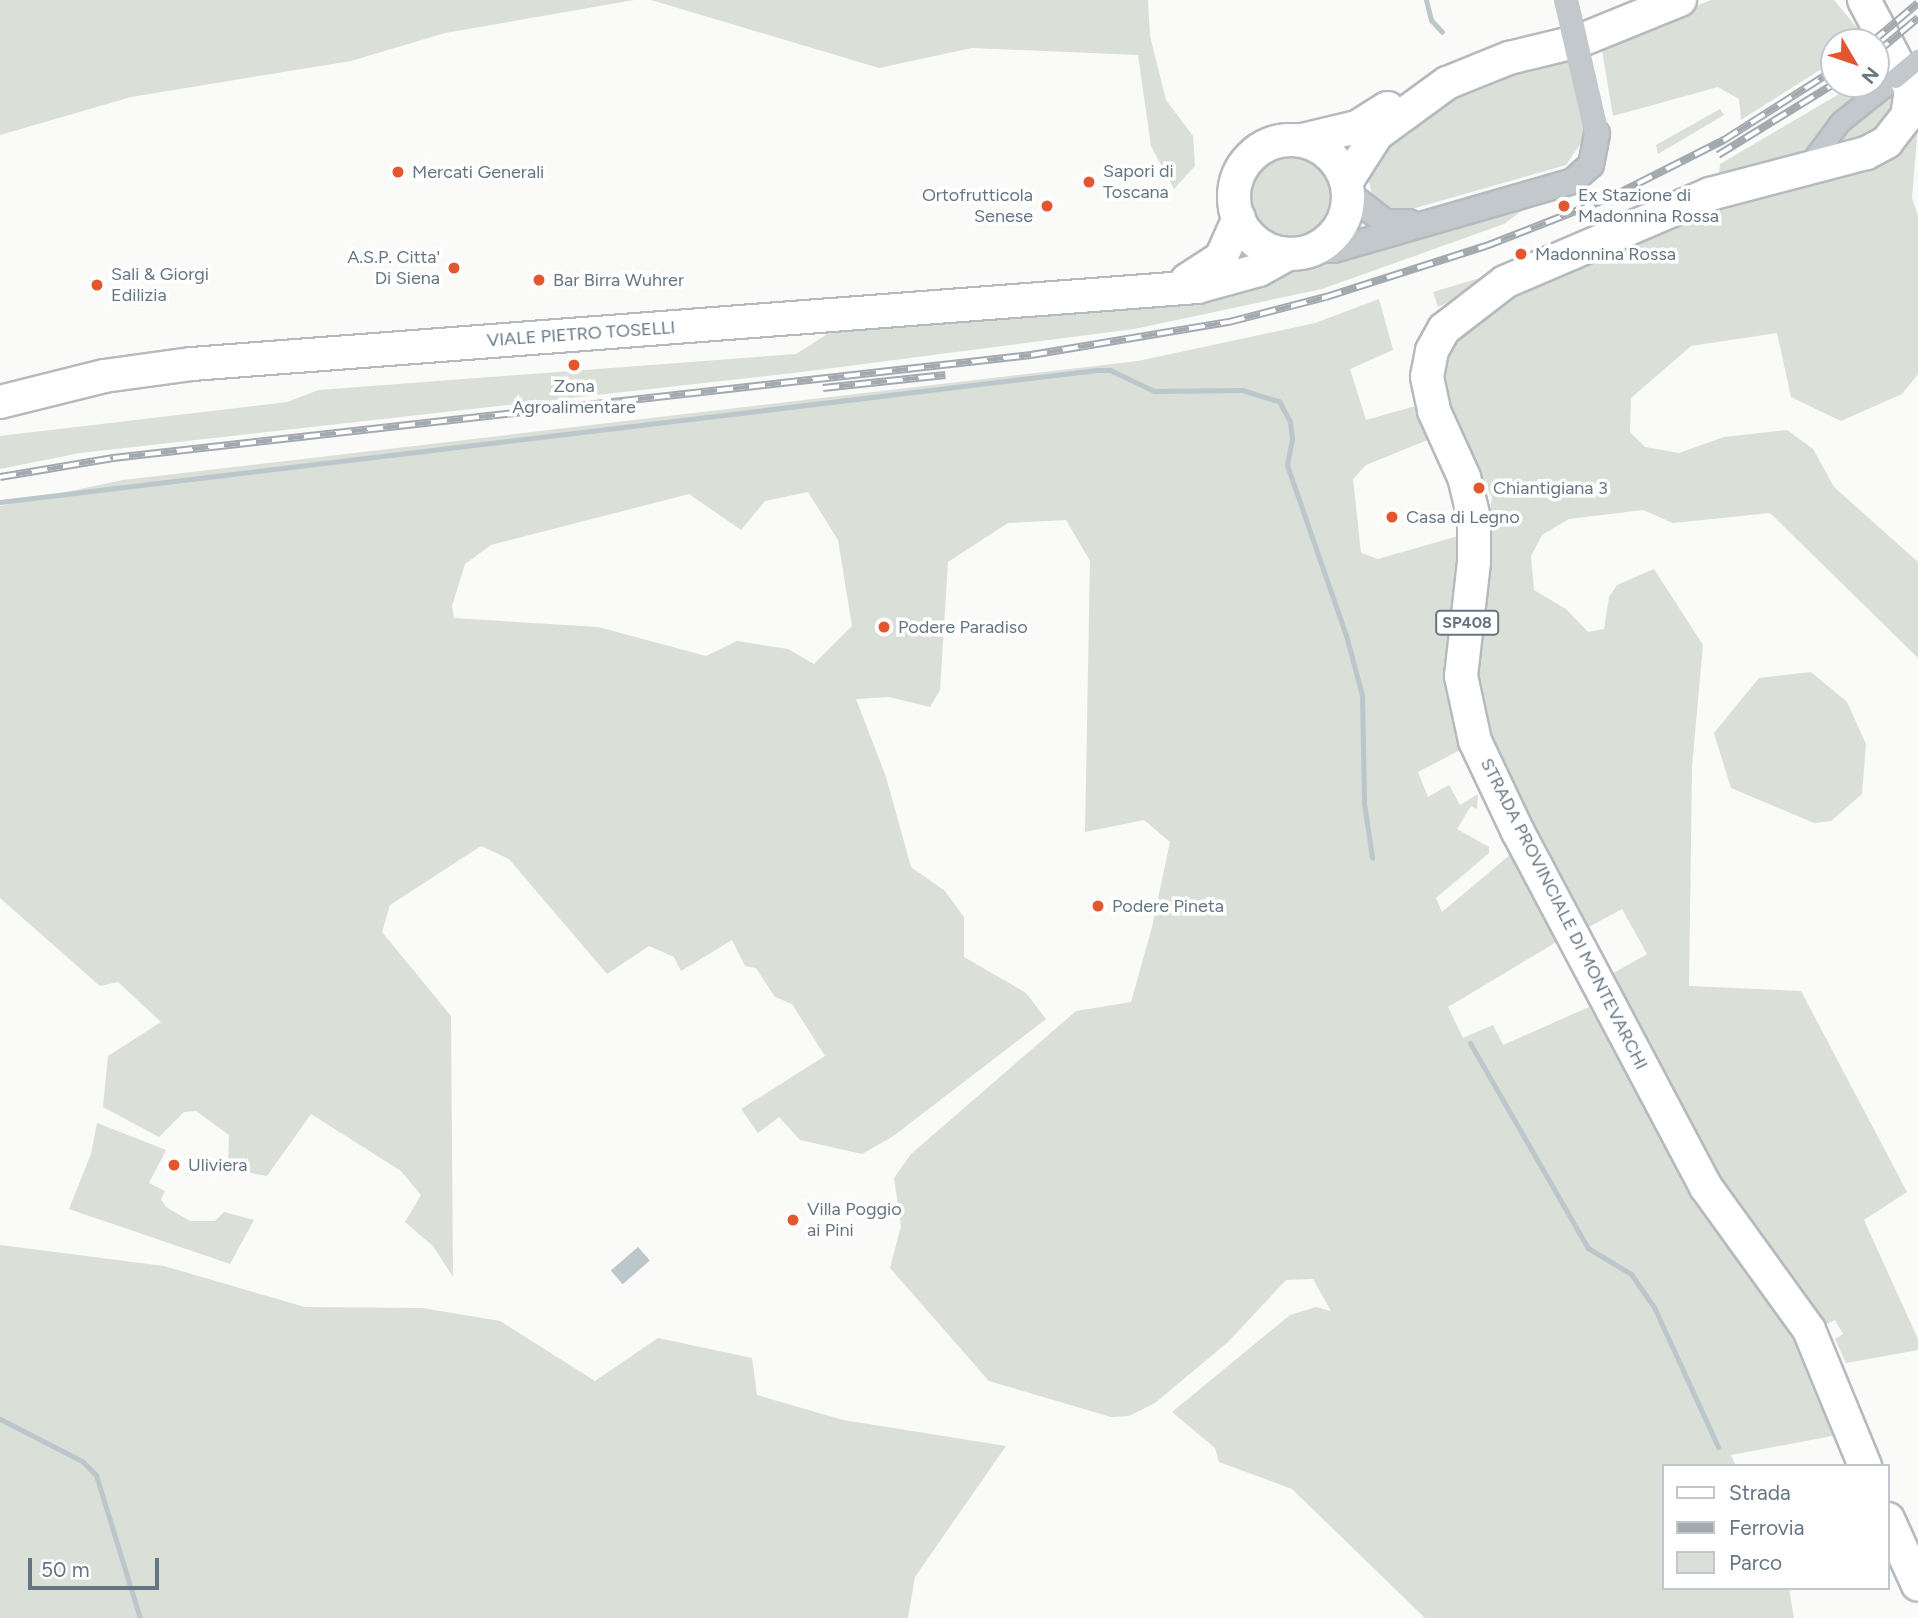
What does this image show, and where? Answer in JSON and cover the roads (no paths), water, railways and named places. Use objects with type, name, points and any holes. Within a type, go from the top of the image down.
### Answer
[{"type":"main road","name":"VIALE PIETRO TOSELLI","points":[[1166,288],[1216,264],[1228,248],[1239,218],[1235,188],[1252,155],[1278,141],[1302,140],[1363,125],[1460,61],[1634,0]]},
{"type":"main road","name":"VIALE PIETRO TOSELLI","points":[[0,402],[90,379],[192,364],[1216,283],[1300,252],[1339,227],[1348,187],[1377,134],[1447,83],[1509,58],[1579,41],[1680,0]]},
{"type":"main road","name":"STRADA PROVINCIALE DI MONTEVARCHI","points":[[1863,2],[1907,77],[1911,100],[1908,116],[1880,147],[1697,199],[1496,287],[1444,328],[1432,351],[1427,377],[1434,411],[1464,477],[1474,519],[1474,562],[1461,676],[1475,741],[1518,832],[1706,1187],[1813,1337],[1864,1464]]},
{"type":"main road","points":[[1302,140],[1330,154],[1348,187]]},
{"type":"main road","points":[[1239,218],[1258,243],[1300,252]]},
{"type":"main road","points":[[1890,1523],[1918,1586]]},
{"type":"street","points":[[1300,252],[1334,250],[1578,178],[1595,156],[1597,134],[1566,0]]},
{"type":"street","points":[[1805,168],[1840,122],[1918,60]]},
{"type":"street","points":[[1348,187],[1391,224],[1441,217]]},
{"type":"waterway","points":[[1426,0],[1431,20],[1442,32]]},
{"type":"waterway","points":[[0,502],[1097,370],[1110,370],[1154,391],[1242,390],[1279,401],[1290,422],[1292,439],[1287,465],[1346,635],[1362,695],[1364,803],[1372,857]]},
{"type":"waterway","points":[[1470,1043],[1588,1248],[1631,1274],[1654,1307],[1718,1447]]},
{"type":"waterway","points":[[0,1419],[82,1461],[96,1475],[140,1618]]},
{"type":"railway","points":[[1889,28],[1918,3]]},
{"type":"railway","points":[[1890,41],[1918,18]]},
{"type":"railway","points":[[0,477],[113,458],[1031,355],[1229,322],[1326,297],[1486,246],[1609,198],[1724,140],[1820,79]]},
{"type":"railway","points":[[1718,155],[1820,93]]},
{"type":"railway","points":[[823,388],[945,375]]},
{"type":"place","name":"Mercati Generali","points":[[398,172]]},
{"type":"place","name":"Sapori di Toscana","points":[[1089,182]]},
{"type":"place","name":"Ortofrutticola Senese","points":[[1047,206]]},
{"type":"place","name":"Ex Stazione di Madonnina Rossa","points":[[1564,206]]},
{"type":"place","name":"Madonnina Rossa","points":[[1521,254]]},
{"type":"place","name":"A.S.P. Citta' Di Siena","points":[[454,268]]},
{"type":"place","name":"Bar Birra Wuhrer","points":[[539,280]]},
{"type":"place","name":"Sali & Giorgi Edilizia","points":[[97,285]]},
{"type":"place","name":"Zona Agroalimentare","points":[[574,365]]},
{"type":"place","name":"Chiantigiana 3","points":[[1479,488]]},
{"type":"place","name":"Casa di Legno","points":[[1392,517]]},
{"type":"place","name":"Podere Paradiso","points":[[884,627]]},
{"type":"place","name":"Podere Pineta","points":[[1098,906]]},
{"type":"place","name":"Uliviera","points":[[174,1165]]},
{"type":"place","name":"Villa Poggio ai Pini","points":[[793,1220]]}]
